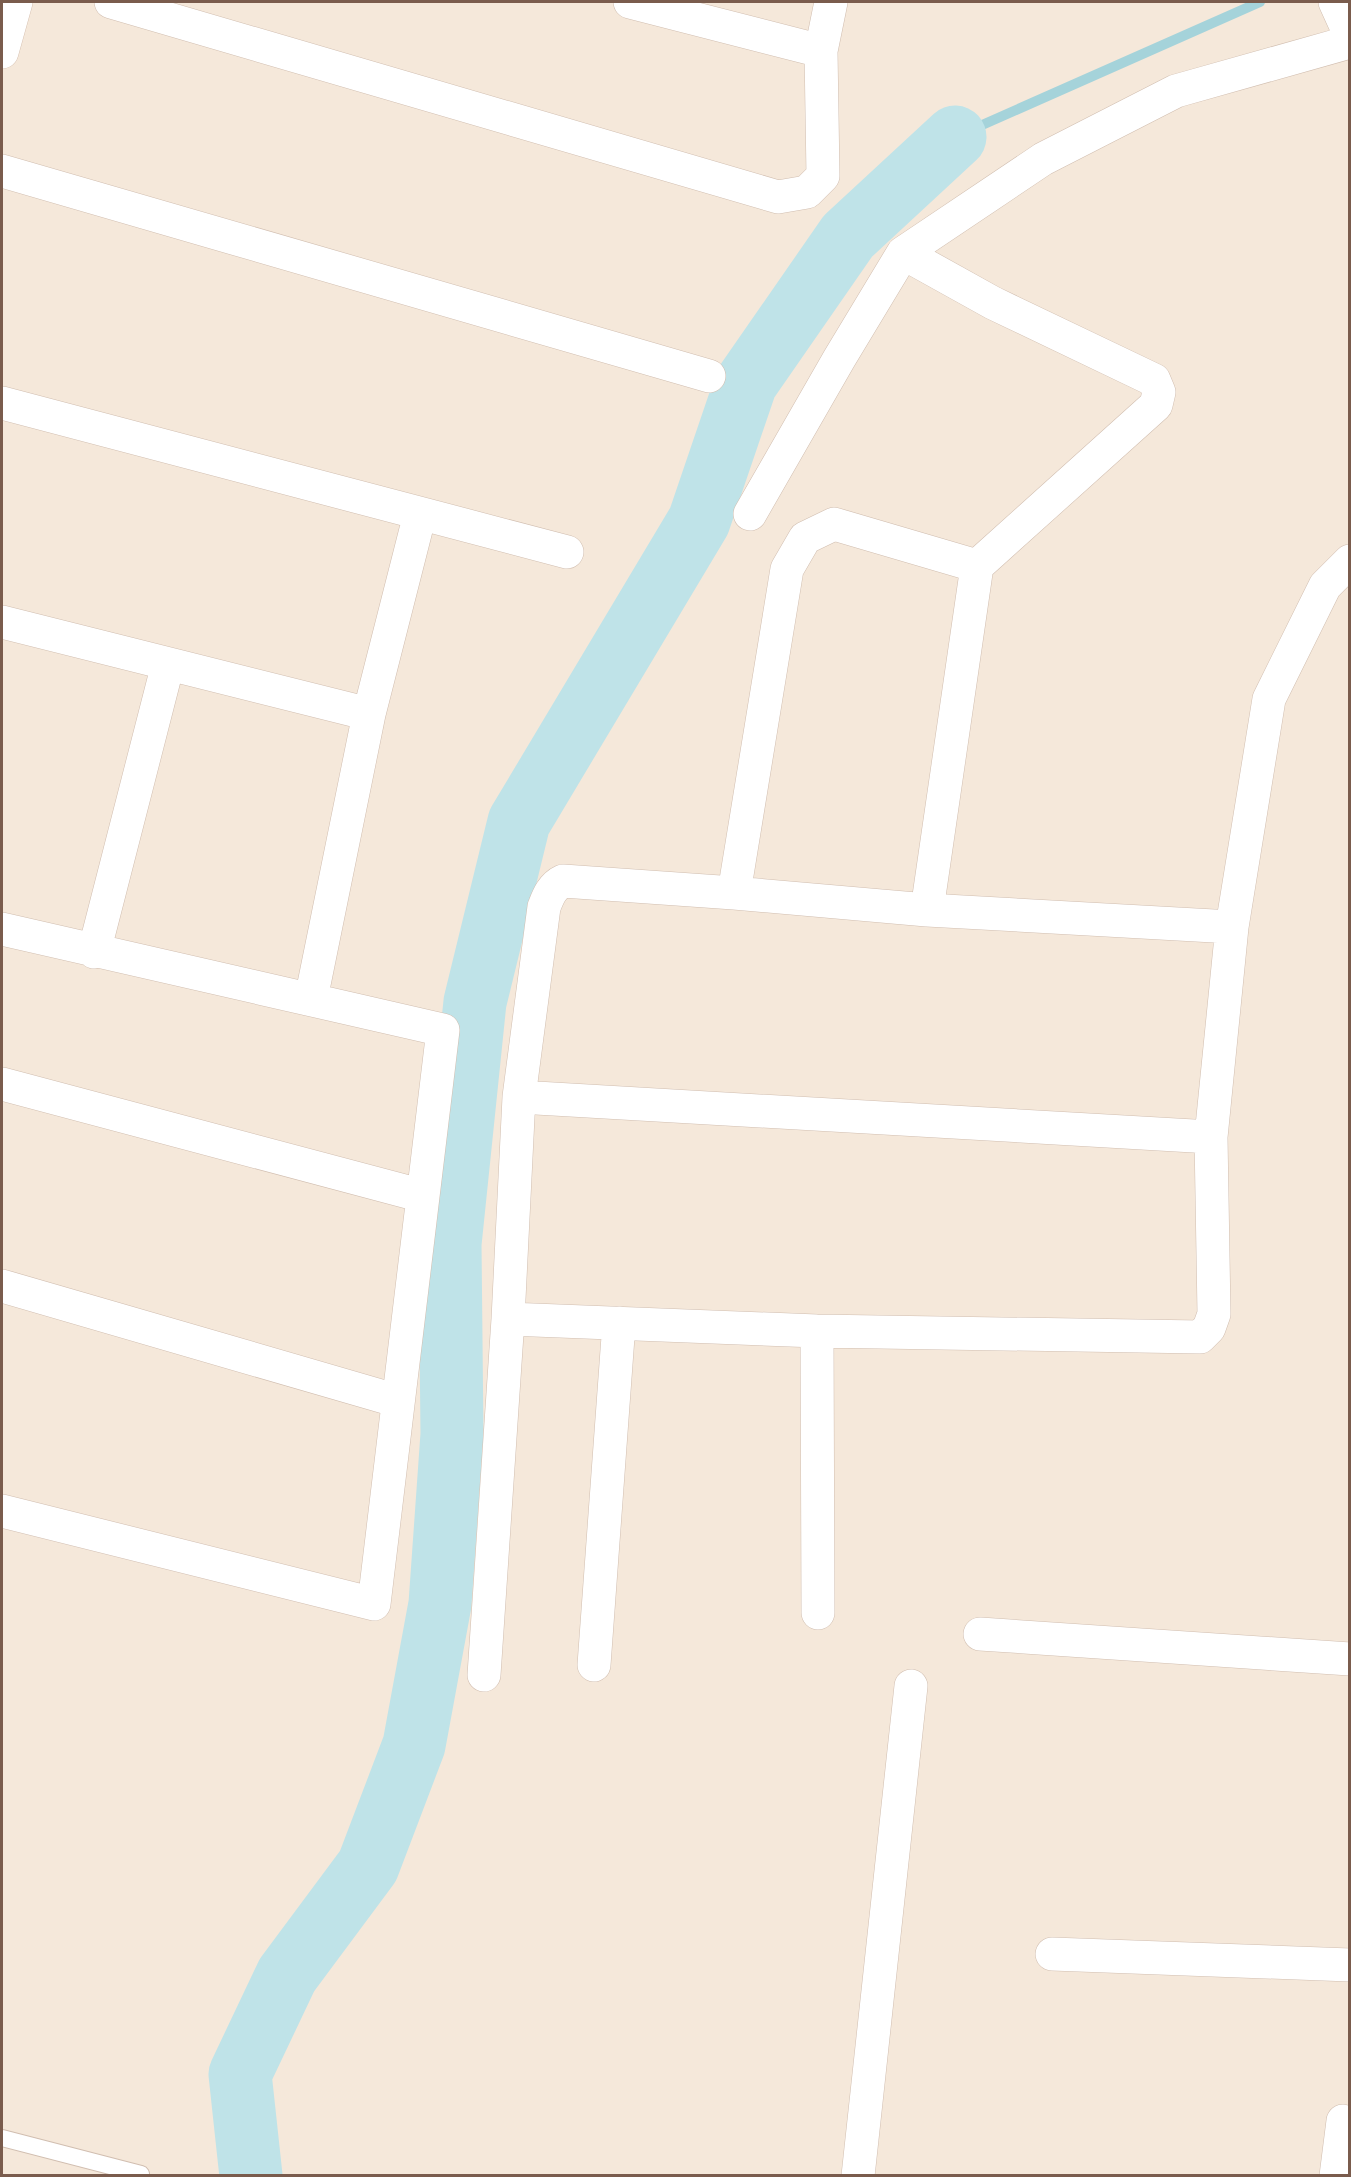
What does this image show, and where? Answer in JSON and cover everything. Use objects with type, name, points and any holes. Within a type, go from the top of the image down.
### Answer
[{"type":"street","points":[[2,52],[16,2]]},
{"type":"street","points":[[111,2],[778,197],[807,192],[823,176],[822,51],[831,2]]},
{"type":"street","points":[[630,2],[822,51]]},
{"type":"street","points":[[750,514],[839,358],[903,253],[1043,159],[1176,91],[1343,23]]},
{"type":"street","points":[[2,171],[709,376]]},
{"type":"street","points":[[903,253],[993,303],[1154,380],[1159,392],[1156,405],[977,566],[927,910]]},
{"type":"street","points":[[2,403],[567,552]]},
{"type":"street","points":[[311,999],[369,714],[420,514]]},
{"type":"street","points":[[734,893],[787,569],[805,538],[834,524],[977,566]]},
{"type":"street","points":[[508,1319],[817,1331],[1200,1337],[1209,1328],[1214,1314],[1211,1137],[1232,927],[1269,699],[1325,586],[1350,561]]},
{"type":"street","points":[[2,622],[369,714]]},
{"type":"street","points":[[94,952],[168,664]]},
{"type":"street","points":[[484,1675],[508,1319],[519,1097],[544,907],[557,883],[563,881],[734,893],[927,910],[1232,927]]},
{"type":"street","points":[[2,929],[94,952],[443,1030],[374,1604],[2,1511]]},
{"type":"street","points":[[2,1084],[423,1196]]},
{"type":"street","points":[[519,1097],[1211,1137]]},
{"type":"street","points":[[2,1286],[398,1401]]},
{"type":"street","points":[[594,1665],[619,1323]]},
{"type":"street","points":[[817,1331],[818,1613]]},
{"type":"street","points":[[980,1634],[1350,1659]]},
{"type":"street","points":[[858,2175],[911,1686]]},
{"type":"street","points":[[1052,1954],[1350,1965]]},
{"type":"street","points":[[1336,2175],[1342,2121]]},
{"type":"lane","points":[[2,2138],[141,2174]]},
{"type":"shaded area","points":[[2,2],[1349,2],[1349,2175],[2,2175]]},
{"type":"waterway","points":[[955,137],[1260,2]]},
{"type":"waterway","points":[[251,2176],[240,2074],[287,1975],[368,1866],[414,1745],[440,1604],[452,1434],[450,1244],[475,1002],[519,822],[699,521],[746,383],[848,236],[955,137]]}]
